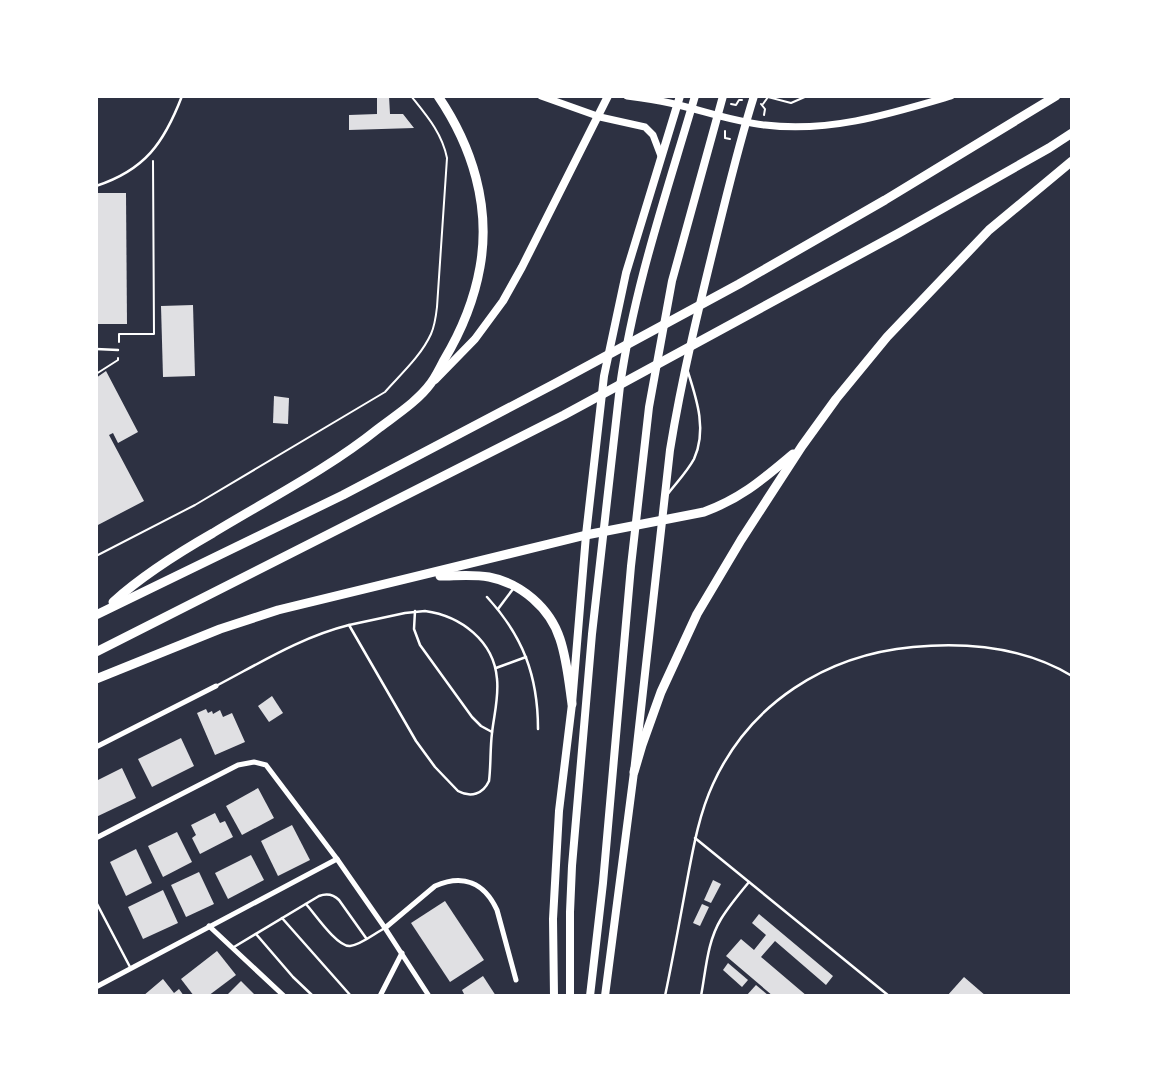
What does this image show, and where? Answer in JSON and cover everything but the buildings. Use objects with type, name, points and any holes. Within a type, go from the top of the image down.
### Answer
[{"type":"highway","points":[[100,613],[164,562],[353,448],[405,408],[430,384],[468,313],[483,242],[483,214],[476,175],[456,125],[438,96]]},
{"type":"highway","points":[[100,613],[343,495],[556,383],[885,200],[1056,96]]},
{"type":"highway","points":[[96,652],[564,415],[910,227],[1072,133]]},
{"type":"highway","points":[[634,772],[661,692],[698,614],[736,548],[802,446],[855,375],[901,322],[989,230],[1072,160]]},
{"type":"highway","points":[[96,679],[257,616],[586,535],[704,512],[751,489],[802,446]]},
{"type":"highway","points":[[424,575],[488,577],[515,586],[538,603],[554,625],[564,652],[572,704]]},
{"type":"main road","points":[[541,96],[600,117],[645,127],[653,135],[662,158]]},
{"type":"main road","points":[[430,384],[463,352],[499,307],[518,275],[608,96]]},
{"type":"main road","points":[[627,96],[681,103],[742,121],[795,128],[877,117],[951,96]]},
{"type":"main road","points":[[570,996],[572,866],[592,634],[624,353],[639,287],[695,96]]},
{"type":"main road","points":[[590,996],[649,407],[672,281],[723,96]]},
{"type":"main road","points":[[605,996],[634,772],[660,520],[670,450],[695,322],[742,121],[754,96]]},
{"type":"main road","points":[[554,996],[553,919],[559,811],[604,376],[626,273],[681,103]]},
{"type":"street","points":[[96,747],[216,686]]},
{"type":"street","points":[[96,838],[238,765],[254,762],[266,765],[337,859],[429,996]]},
{"type":"street","points":[[96,987],[337,859]]},
{"type":"street","points":[[385,928],[435,887],[445,882],[456,880],[477,885],[485,891],[497,910],[516,980]]},
{"type":"street","points":[[209,926],[284,996]]},
{"type":"street","points":[[380,996],[402,953]]},
{"type":"lane","points":[[96,187],[123,176],[139,165],[153,150],[174,117],[182,96]]},
{"type":"lane","points":[[96,349],[118,350]]},
{"type":"lane","points":[[665,497],[693,460],[698,442],[700,412],[686,365]]},
{"type":"lane","points":[[498,609],[515,586]]},
{"type":"lane","points":[[487,597],[514,632],[526,657],[536,692],[538,729]]},
{"type":"lane","points":[[415,611],[414,629],[420,645],[476,722],[492,732]]},
{"type":"lane","points":[[216,686],[321,632],[349,625],[415,611],[446,615],[474,632],[487,649],[495,668],[497,687],[489,781],[486,787],[476,794],[463,794],[435,768],[416,741],[349,625]]},
{"type":"lane","points":[[666,996],[695,838],[712,786],[725,759],[740,739],[765,712],[792,689],[832,666],[852,659],[900,648],[923,646],[994,648],[1023,654],[1072,676]]},
{"type":"lane","points":[[495,668],[526,657]]},
{"type":"lane","points":[[695,838],[889,996]]},
{"type":"lane","points":[[701,996],[714,933],[723,915],[749,882]]},
{"type":"lane","points":[[232,948],[323,894],[336,897],[366,938]]},
{"type":"lane","points":[[96,902],[131,969]]},
{"type":"lane","points":[[306,904],[345,946],[354,945],[385,928]]},
{"type":"lane","points":[[282,918],[352,996]]},
{"type":"lane","points":[[255,934],[313,996]]},
{"type":"path","points":[[96,556],[195,505],[385,392],[423,346],[435,323],[447,158],[438,130],[411,96]]},
{"type":"path","points":[[762,104],[768,97],[791,103],[807,96]]},
{"type":"path","points":[[96,374],[118,360],[119,334],[154,334],[153,150]]}]
